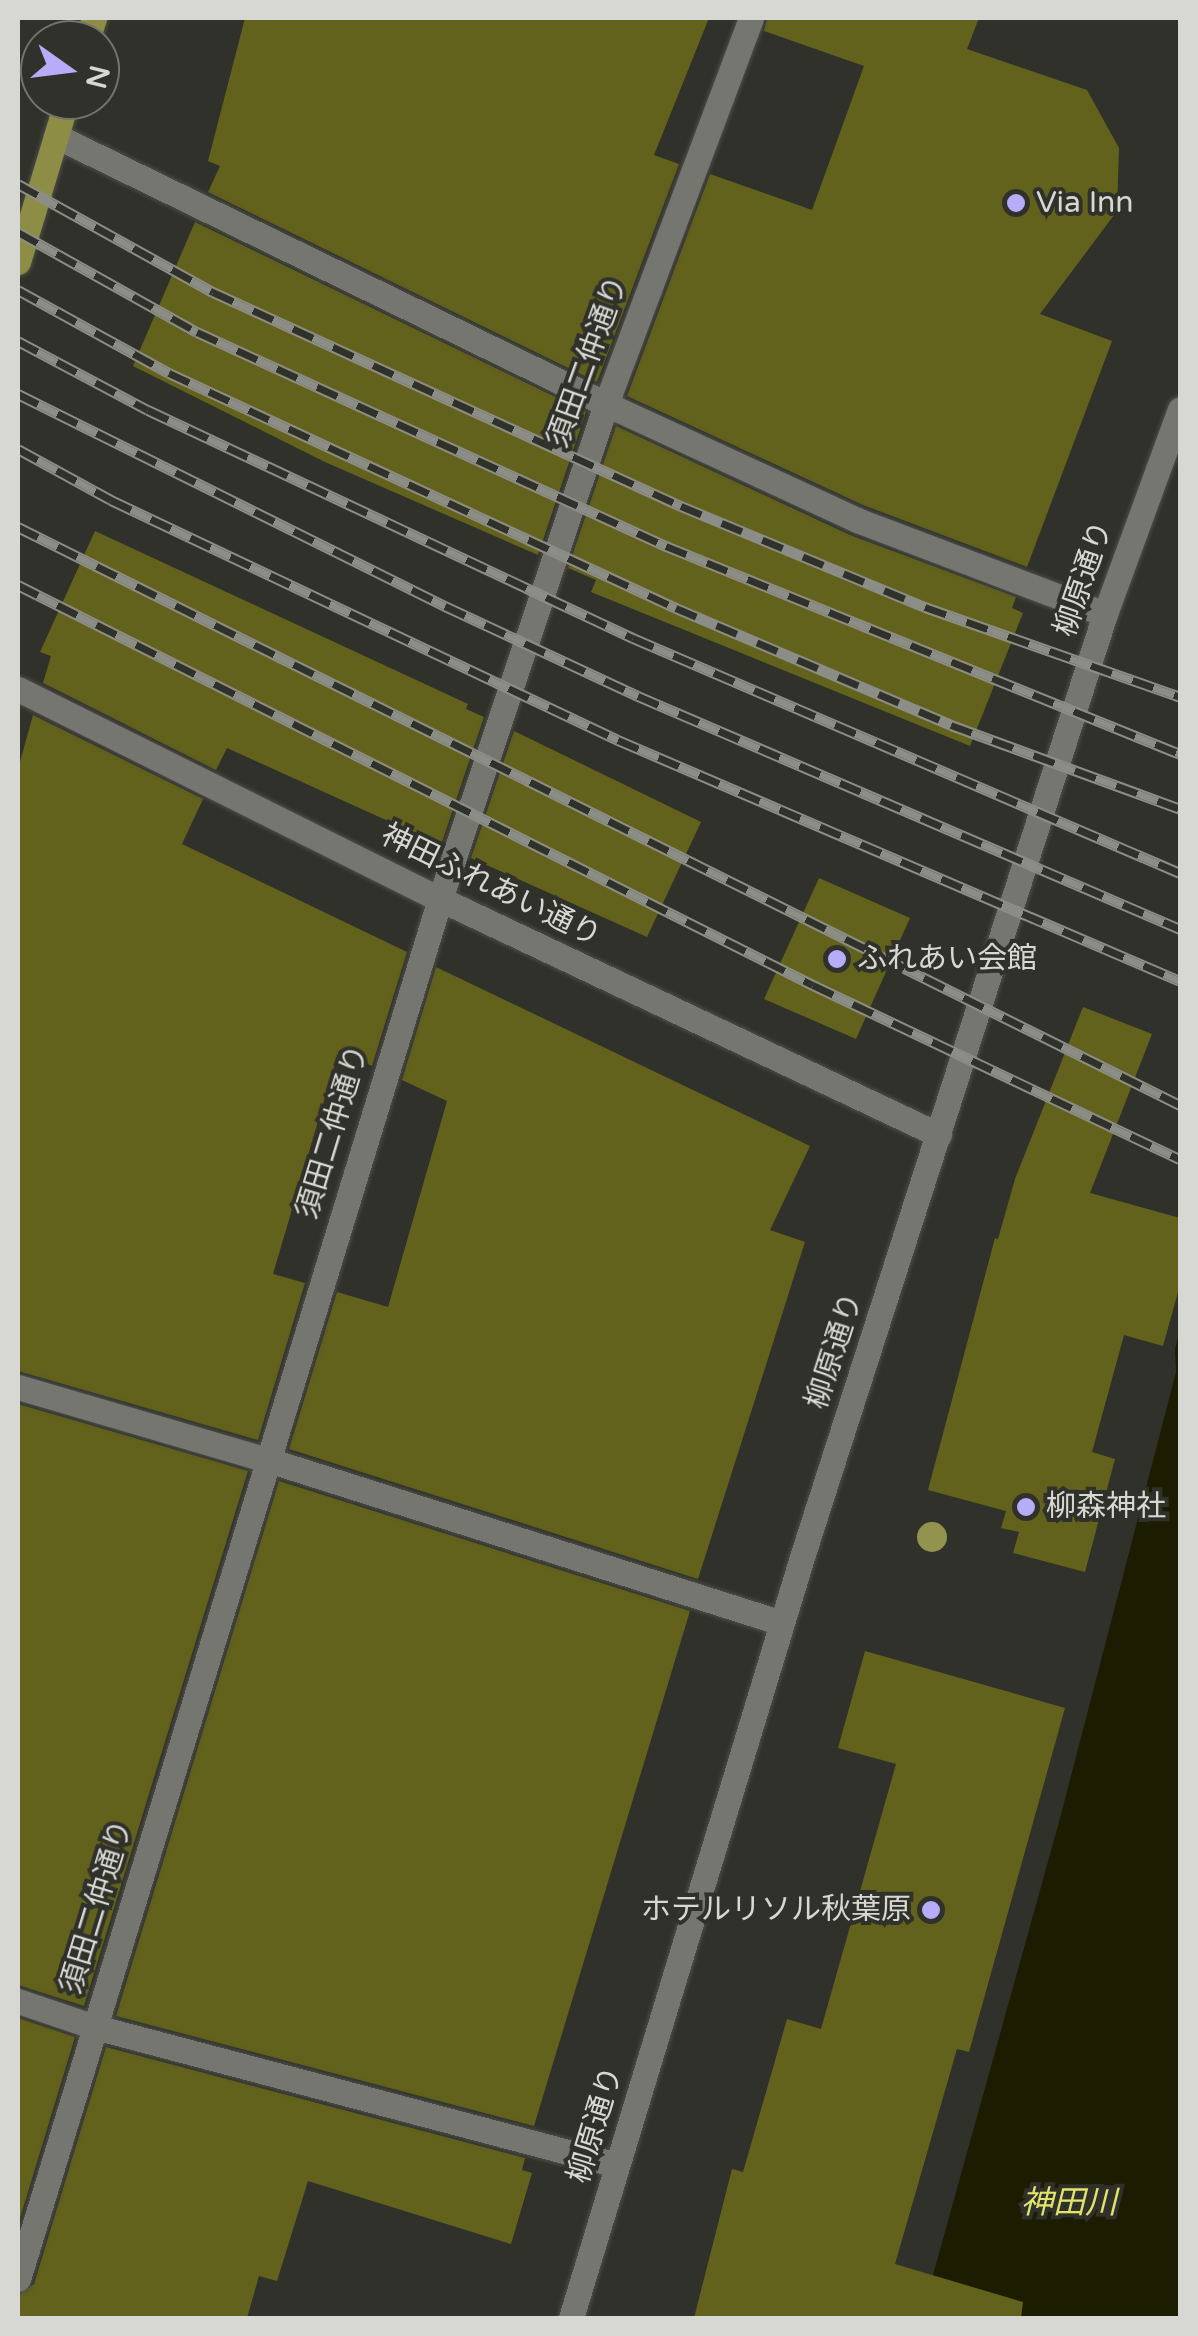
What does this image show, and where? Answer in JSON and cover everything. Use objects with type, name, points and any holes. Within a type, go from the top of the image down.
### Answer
[{"type":"main road","points":[[18,262],[61,120]]},
{"type":"street","name":"須田二仲通り","points":[[18,2279],[440,899],[606,404],[750,18]]},
{"type":"street","points":[[56,136],[606,404],[857,520],[1105,614]]},
{"type":"street","name":"柳原通り","points":[[571,2318],[782,1623],[1105,614],[1180,410]]},
{"type":"street","name":"神田ふれあい通り","points":[[18,689],[440,899],[940,1135]]},
{"type":"street","points":[[18,1387],[266,1460],[782,1623]]},
{"type":"street","points":[[18,2001],[95,2026],[617,2166]]},
{"type":"water","name":"神田川","points":[[1180,1329],[1180,2318],[921,2318],[1059,1822],[1176,1372],[1175,1349]]},
{"type":"building","points":[[245,18],[709,18],[654,155],[679,164],[597,382],[208,192],[220,166],[208,161]]},
{"type":"building","points":[[767,18],[979,18],[967,49],[1087,90],[1119,148],[1117,211],[1040,314],[1112,341],[1027,567],[863,505],[627,396],[710,174],[812,210],[864,66],[764,31]]},
{"type":"building","points":[[195,222],[586,412],[538,555],[325,462],[133,366]]},
{"type":"building","points":[[616,426],[850,535],[1016,597],[1012,608],[1023,613],[970,746],[591,592],[596,580],[568,568]]},
{"type":"building","points":[[95,531],[468,704],[466,709],[484,717],[441,845],[227,748],[216,770],[43,683],[51,656],[40,652]]},
{"type":"building","points":[[33,715],[203,799],[182,844],[407,952],[372,1066],[339,1050],[273,1274],[305,1283],[258,1440],[18,1371],[18,769]]},
{"type":"building","points":[[514,731],[701,822],[647,937],[471,858]]},
{"type":"building","name":"ふれあい会館","points":[[819,878],[910,918],[856,1039],[764,999]]},
{"type":"building","points":[[436,967],[810,1146],[770,1230],[805,1242],[698,1579],[289,1449],[337,1292],[388,1307],[447,1101],[402,1080]]},
{"type":"building","points":[[1083,1007],[1152,1034],[1090,1193],[1180,1218],[1180,1285],[1163,1346],[1124,1335],[1092,1452],[1115,1459],[1085,1572],[1013,1553],[1019,1532],[1001,1528],[1006,1511],[928,1490],[995,1238],[998,1239],[1015,1179]]},
{"type":"building","points":[[18,1404],[248,1471],[84,2006],[18,1985]]},
{"type":"building","points":[[279,1481],[690,1611],[534,2126],[116,2016]]},
{"type":"building","points":[[865,1651],[1065,1708],[969,2052],[957,2049],[895,2264],[1023,2302],[1021,2318],[694,2318],[732,2169],[743,2172],[787,2019],[821,2029],[896,1764],[838,1748]]},
{"type":"building","points":[[18,2018],[75,2037],[18,2225]]},
{"type":"building","points":[[106,2047],[525,2158],[522,2170],[532,2173],[511,2244],[308,2181],[277,2281],[259,2276],[247,2318],[18,2318],[18,2295],[34,2284]]},
{"type":"railway","points":[[18,184],[213,292],[681,506],[925,607],[1180,697]]},
{"type":"railway","points":[[18,232],[197,332],[666,546],[1180,754]]},
{"type":"railway","points":[[18,290],[169,373],[676,608],[951,725],[1180,809]]},
{"type":"railway","points":[[18,341],[148,410],[633,638],[1180,873]]},
{"type":"railway","points":[[18,394],[445,606],[638,696],[1180,929]]},
{"type":"railway","points":[[18,449],[111,500],[618,740],[1180,981]]},
{"type":"railway","points":[[18,527],[1180,1105]]},
{"type":"railway","points":[[18,585],[813,985],[1180,1159]]},
{"type":"place","name":"Via Inn","points":[[1016,203]]},
{"type":"place","name":"ふれあい会館","points":[[837,959]]},
{"type":"place","name":"柳森神社","points":[[1026,1507]]},
{"type":"place","name":"ホテルリソル秋葉原","points":[[931,1910]]}]
